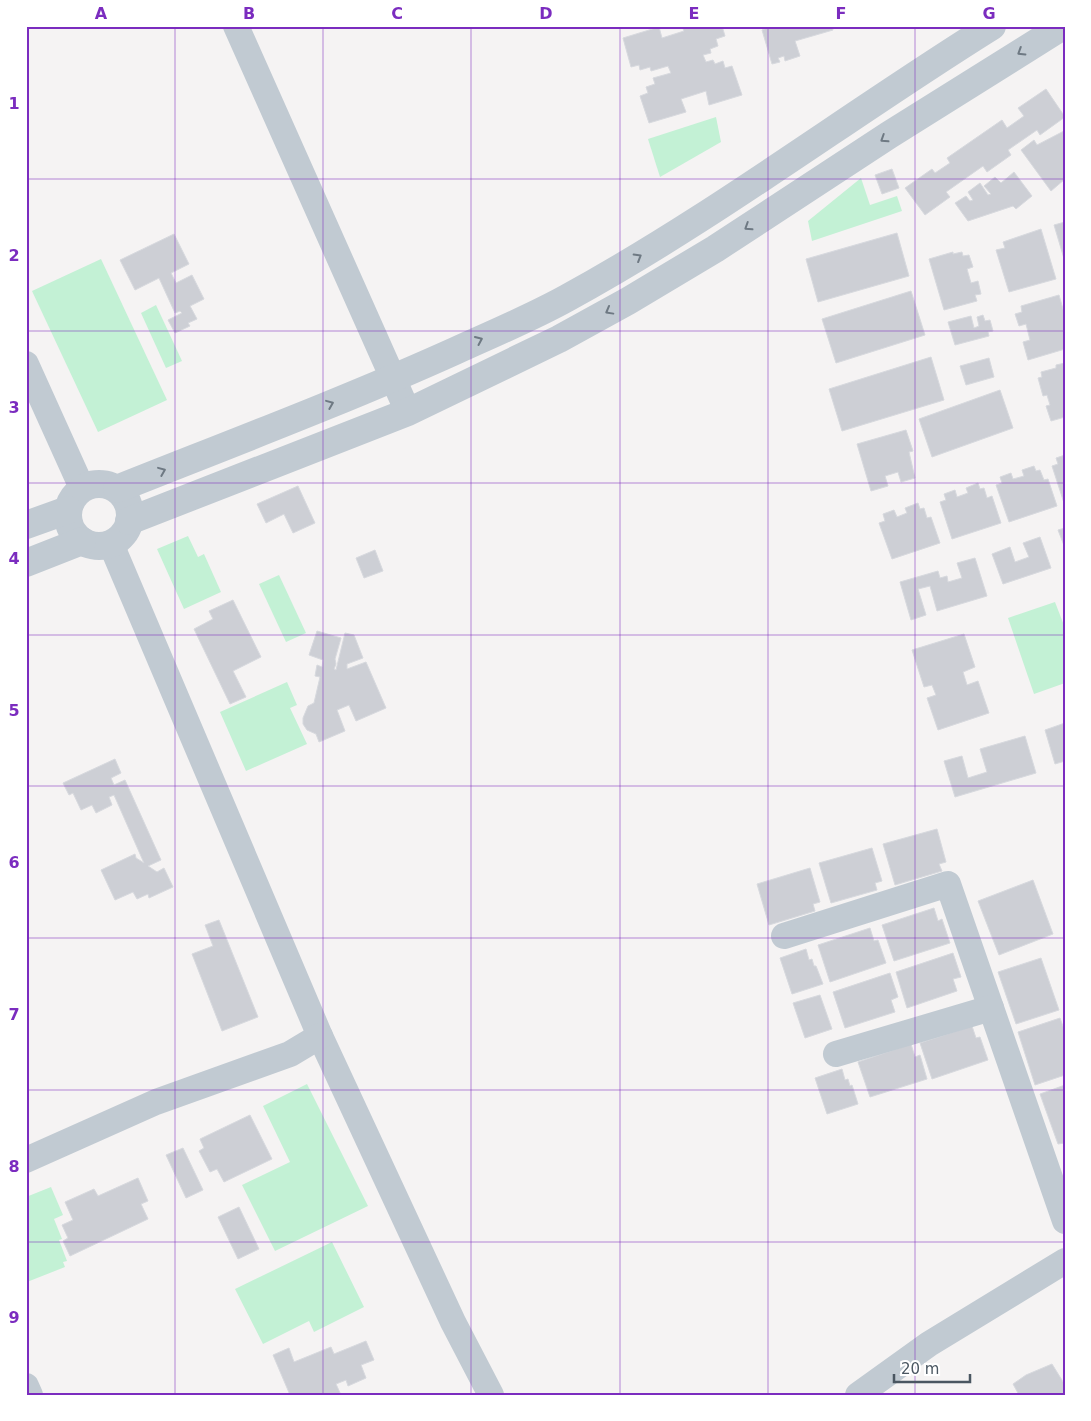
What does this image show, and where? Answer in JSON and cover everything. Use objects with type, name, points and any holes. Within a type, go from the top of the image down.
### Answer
[{"type":"street","points":[[236,26],[408,412]]},
{"type":"street","points":[[117,489],[393,379],[534,315],[642,255],[715,209],[992,26]]},
{"type":"street","points":[[130,521],[408,412],[558,339],[684,268],[1063,26]]},
{"type":"street","points":[[26,364],[75,499],[68,519],[70,528],[82,541],[101,546],[111,544],[119,538],[126,530],[130,521],[130,512],[124,496],[117,489],[100,483],[75,499],[26,525]]},
{"type":"street","points":[[294,418],[306,453]]},
{"type":"street","points":[[26,564],[82,541]]},
{"type":"street","points":[[111,544],[320,1036],[453,1322],[491,1395]]},
{"type":"street","points":[[784,936],[948,884],[1065,1221]]},
{"type":"street","points":[[836,1054],[991,1008]]},
{"type":"street","points":[[26,1160],[156,1102],[290,1054],[320,1036]]},
{"type":"street","points":[[858,1395],[929,1344],[1065,1261]]},
{"type":"street","points":[[26,1386],[30,1395]]},
{"type":"green space","points":[[716,117],[721,142],[660,177],[648,139]]},
{"type":"green space","points":[[861,178],[870,205],[897,196],[902,211],[812,241],[808,221]]},
{"type":"green space","points":[[101,259],[167,400],[98,432],[32,291]]},
{"type":"green space","points":[[156,305],[182,361],[166,368],[141,313]]},
{"type":"green space","points":[[188,536],[198,557],[204,554],[221,592],[184,609],[157,549]]},
{"type":"green space","points":[[279,575],[306,633],[286,642],[259,584]]},
{"type":"green space","points":[[1055,602],[1065,628],[1065,683],[1034,694],[1008,618]]},
{"type":"green space","points":[[287,682],[297,705],[290,708],[307,744],[246,771],[220,712]]},
{"type":"green space","points":[[307,1084],[368,1206],[275,1251],[242,1185],[290,1162],[263,1106]]},
{"type":"green space","points":[[51,1187],[63,1215],[54,1219],[62,1239],[59,1240],[67,1261],[63,1262],[65,1267],[27,1282],[26,1197]]},
{"type":"green space","points":[[332,1242],[364,1307],[314,1332],[309,1321],[263,1344],[235,1289]]},
{"type":"building","points":[[682,26],[722,26],[725,36],[716,39],[718,46],[710,49],[711,53],[703,55],[706,62],[713,60],[715,64],[723,61],[725,68],[732,66],[742,95],[709,105],[706,91],[681,99],[686,112],[649,123],[640,96],[648,93],[646,87],[655,84],[653,78],[671,73],[668,66],[651,71],[650,67],[640,70],[639,65],[631,67],[623,38],[659,27],[662,38],[684,31]]},
{"type":"building","points":[[772,26],[832,26],[833,30],[795,41],[800,56],[785,61],[784,56],[778,58],[780,62],[772,64],[762,30]]},
{"type":"building","points":[[1046,89],[1065,117],[1040,135],[1037,130],[1008,150],[1011,155],[987,172],[983,166],[946,192],[950,197],[925,215],[905,188],[932,169],[935,173],[950,163],[947,158],[1002,120],[1007,128],[1024,116],[1018,108]]},
{"type":"building","points":[[1064,131],[1065,179],[1051,191],[1021,150],[1034,140],[1037,145]]},
{"type":"building","points":[[892,169],[899,188],[882,194],[875,175]]},
{"type":"building","points":[[1014,172],[1032,196],[1016,209],[1013,206],[968,221],[955,203],[966,196],[970,201],[973,200],[968,192],[980,183],[988,195],[991,194],[984,186],[995,177],[1001,183]]},
{"type":"building","points":[[1065,222],[1065,262],[1054,225]]},
{"type":"building","points":[[1041,229],[1056,279],[1009,292],[996,250],[1005,248],[1003,242]]},
{"type":"building","points":[[897,233],[909,276],[818,302],[806,259]]},
{"type":"building","points":[[174,234],[189,264],[171,273],[176,283],[192,275],[204,299],[190,306],[197,319],[188,323],[190,326],[175,333],[168,320],[182,313],[180,311],[175,313],[159,278],[135,290],[120,260]]},
{"type":"building","points":[[953,252],[953,254],[962,252],[963,256],[969,255],[973,267],[967,269],[971,283],[978,281],[981,294],[975,295],[977,301],[944,310],[929,259]]},
{"type":"building","points":[[911,291],[925,335],[836,363],[822,319]]},
{"type":"building","points":[[1059,295],[1065,316],[1065,349],[1028,360],[1023,342],[1030,340],[1026,324],[1019,326],[1015,314],[1022,312],[1021,306]]},
{"type":"building","points":[[983,315],[985,321],[990,320],[993,331],[988,332],[989,336],[955,345],[948,322],[971,316],[974,328],[979,326],[977,317]]},
{"type":"building","points":[[931,357],[944,400],[842,431],[829,389]]},
{"type":"building","points":[[989,358],[994,377],[966,385],[960,366]]},
{"type":"building","points":[[1065,363],[1065,417],[1051,421],[1046,406],[1050,405],[1047,395],[1043,396],[1038,378],[1042,377],[1041,372],[1056,368],[1056,365]]},
{"type":"building","points":[[1000,390],[1013,428],[932,457],[919,419]]},
{"type":"building","points":[[906,430],[913,451],[909,452],[915,478],[901,482],[898,472],[885,476],[888,486],[871,491],[857,444]]},
{"type":"building","points":[[1065,455],[1064,503],[1052,466],[1058,464],[1056,458]]},
{"type":"building","points":[[1034,466],[1036,471],[1040,470],[1044,480],[1048,479],[1057,506],[1009,522],[996,485],[1002,483],[1000,477],[1011,473],[1013,479],[1024,476],[1022,470]]},
{"type":"building","points":[[978,483],[980,489],[984,488],[987,498],[992,496],[1001,523],[952,539],[940,502],[946,500],[944,494],[955,490],[957,497],[968,493],[966,488]]},
{"type":"building","points":[[298,486],[315,523],[293,533],[284,514],[266,523],[257,504]]},
{"type":"building","points":[[918,503],[920,509],[924,508],[927,518],[931,517],[940,543],[892,559],[879,523],[885,521],[883,514],[894,510],[897,517],[907,513],[905,508]]},
{"type":"building","points":[[1065,528],[1065,548],[1058,530]]},
{"type":"building","points":[[1040,537],[1051,568],[1003,584],[992,554],[1010,547],[1015,562],[1029,557],[1023,543]]},
{"type":"building","points":[[375,550],[383,571],[364,578],[356,558]]},
{"type":"building","points":[[975,558],[987,596],[937,611],[930,586],[918,589],[926,615],[911,620],[900,582],[938,571],[940,578],[947,576],[948,582],[962,578],[957,563]]},
{"type":"building","points":[[233,600],[261,657],[233,671],[246,697],[230,704],[194,629],[213,619],[209,611]]},
{"type":"building","points":[[317,631],[341,638],[335,659],[334,669],[336,670],[345,633],[354,635],[363,658],[347,664],[347,669],[366,662],[386,708],[356,721],[349,705],[337,710],[345,731],[319,742],[316,734],[307,730],[303,724],[303,718],[308,706],[314,703],[320,677],[315,676],[317,665],[322,667],[323,660],[309,655]]},
{"type":"building","points":[[964,634],[975,667],[963,672],[967,685],[978,681],[989,713],[938,730],[927,698],[936,695],[932,685],[924,687],[912,650]]},
{"type":"building","points":[[1065,723],[1065,761],[1055,764],[1045,730]]},
{"type":"building","points":[[1025,736],[1036,773],[955,797],[944,761],[962,756],[968,778],[987,772],[980,749]]},
{"type":"building","points":[[115,759],[121,773],[111,778],[114,785],[125,780],[161,860],[148,866],[157,872],[164,868],[173,887],[149,898],[148,894],[137,899],[133,892],[115,900],[101,870],[135,854],[136,858],[144,863],[114,795],[109,797],[112,805],[96,813],[92,805],[81,810],[73,793],[69,795],[63,783]]},
{"type":"building","points":[[937,829],[946,862],[939,864],[942,871],[895,885],[883,844]]},
{"type":"building","points":[[872,848],[882,881],[875,883],[877,890],[831,903],[819,863]]},
{"type":"building","points":[[810,868],[820,902],[813,904],[815,911],[769,925],[757,884]]},
{"type":"building","points":[[1033,880],[1053,934],[999,955],[978,901]]},
{"type":"building","points":[[934,908],[938,921],[942,919],[950,943],[894,961],[882,925]]},
{"type":"building","points":[[219,920],[258,1017],[222,1031],[192,954],[213,946],[205,925]]},
{"type":"building","points":[[870,928],[874,941],[878,940],[886,963],[830,982],[818,945]]},
{"type":"building","points":[[806,949],[809,960],[812,959],[823,984],[792,994],[780,958]]},
{"type":"building","points":[[953,953],[961,977],[953,979],[957,991],[907,1008],[896,972]]},
{"type":"building","points":[[1041,958],[1059,1010],[1016,1024],[998,972]]},
{"type":"building","points":[[890,973],[898,997],[891,1000],[895,1012],[845,1028],[833,992]]},
{"type":"building","points":[[820,995],[832,1029],[805,1038],[793,1003]]},
{"type":"building","points":[[1060,1018],[1065,1032],[1065,1075],[1035,1085],[1018,1032]]},
{"type":"building","points":[[972,1026],[976,1038],[980,1037],[988,1060],[932,1079],[920,1043]]},
{"type":"building","points":[[911,1044],[915,1057],[920,1055],[927,1079],[870,1097],[858,1062]]},
{"type":"building","points":[[842,1069],[845,1080],[848,1079],[850,1086],[852,1085],[858,1104],[827,1114],[815,1078]]},
{"type":"building","points":[[1065,1085],[1065,1143],[1058,1144],[1040,1094]]},
{"type":"building","points":[[250,1115],[272,1159],[224,1182],[217,1169],[210,1172],[199,1151],[204,1148],[200,1139]]},
{"type":"building","points":[[183,1148],[203,1190],[186,1198],[166,1155]]},
{"type":"building","points":[[138,1178],[148,1201],[141,1204],[148,1219],[70,1256],[63,1241],[68,1238],[62,1225],[73,1220],[65,1202],[94,1189],[98,1196]]},
{"type":"building","points":[[239,1207],[259,1249],[238,1259],[218,1217]]},
{"type":"building","points":[[366,1341],[374,1360],[361,1365],[366,1378],[348,1386],[346,1380],[336,1384],[341,1395],[290,1395],[273,1355],[289,1348],[294,1362],[331,1347],[334,1354]]},
{"type":"building","points":[[1052,1364],[1065,1385],[1065,1395],[1019,1395],[1013,1384],[1026,1375]]}]
